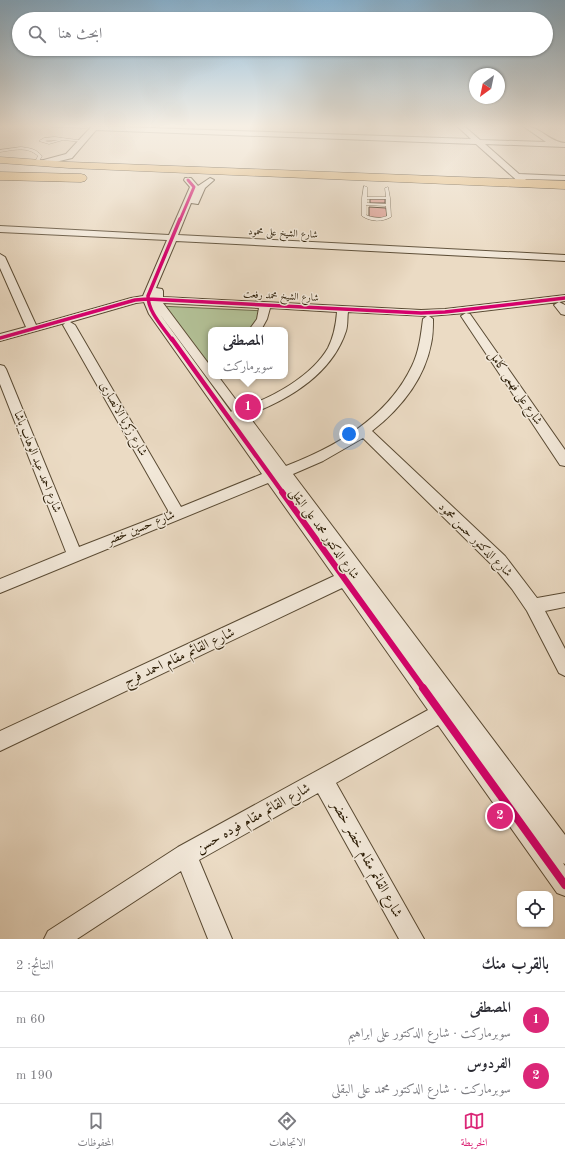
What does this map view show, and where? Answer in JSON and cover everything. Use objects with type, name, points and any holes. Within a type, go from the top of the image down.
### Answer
[{"type":"main road","points":[[48,178],[58,173],[59,171],[57,170]]},
{"type":"main road","points":[[100,170],[96,172],[123,175],[132,179]]},
{"type":"main road","points":[[220,170],[522,180],[565,185]]},
{"type":"main road","points":[[0,176],[92,178]]},
{"type":"main road","points":[[108,178],[210,180],[387,193],[565,194]]},
{"type":"street","points":[[511,170],[522,180],[565,178]]},
{"type":"street","points":[[178,236],[194,187],[194,185],[188,180]]},
{"type":"street","points":[[153,302],[152,285],[178,236],[201,187],[210,180]]},
{"type":"street","name":"شارع الشيخ على محمود","points":[[0,225],[565,258]]},
{"type":"street","name":"شارع الشيخ على محمود","points":[[0,229],[565,252]]},
{"type":"street","points":[[0,257],[32,329]]},
{"type":"street","name":"شارع الشيخ محمد رفعت","points":[[0,338],[135,300],[344,312],[428,319],[564,305]]},
{"type":"street","name":"شارع الشيخ محمد رفعت","points":[[0,344],[153,302]]},
{"type":"street","name":"شارع الدكتور محمد على البقلى","points":[[153,302],[154,314],[205,368]]},
{"type":"street","name":"شارع الشيخ محمد رفعت","points":[[344,312],[433,312],[564,305]]},
{"type":"street","points":[[257,327],[262,319],[265,308]]},
{"type":"street","points":[[233,415],[280,396],[311,374],[332,350],[340,332],[344,312]]},
{"type":"street","name":"شارع على فهمى كامل","points":[[466,316],[565,461]]},
{"type":"street","name":"شارع حسين خضر","points":[[0,586],[277,475],[335,449],[363,431],[382,415],[411,383],[420,366],[425,350],[428,334],[428,319]]},
{"type":"street","name":"شارع زكريا الانصارى","points":[[69,325],[178,514]]},
{"type":"street","name":"شارع احمد عبد الوهاب باشا","points":[[0,369],[75,555]]},
{"type":"street","name":"شارع الدكتور محمد على البقلى","points":[[212,379],[233,415]]},
{"type":"street","name":"شارع الدكتور محمد على البقلى","points":[[212,379],[233,415],[448,709],[565,885]]},
{"type":"street","name":"شارع الدكتور حسن محمود","points":[[363,431],[499,561],[518,584],[533,606],[565,667]]},
{"type":"street","name":"شارع القائم مقام احمد فرج","points":[[0,741],[351,576]]},
{"type":"street","points":[[533,606],[565,600]]},
{"type":"street","name":"شارع الدكتور محمد على البقلى","points":[[448,709],[565,853]]},
{"type":"street","name":"شارع القائم مقام فوده حسن","points":[[56,939],[186,855],[448,709]]},
{"type":"street","name":"شارع القائم مقام خضر خضر","points":[[322,779],[412,939]]},
{"type":"street","points":[[186,855],[220,939]]},
{"type":"lane","points":[[364,192],[365,216],[383,219],[389,216],[387,193]]},
{"type":"lane","points":[[364,204],[388,204]]},
{"type":"green space","points":[[159,306],[265,311],[257,327],[208,327],[208,361],[202,363]]},
{"type":"building","points":[[370,199],[385,199],[385,203],[370,203]]},
{"type":"building","points":[[369,207],[386,208],[387,218],[369,217]]},
{"type":"cycle path","points":[[188,180],[194,187],[148,296],[150,306],[154,314],[565,885]]},
{"type":"cycle path","points":[[0,338],[135,300],[148,299],[421,313],[445,312],[565,298]]},
{"type":"place","name":"المصطفى","points":[[248,407]]},
{"type":"place","name":"الفردوس","points":[[500,816]]}]
